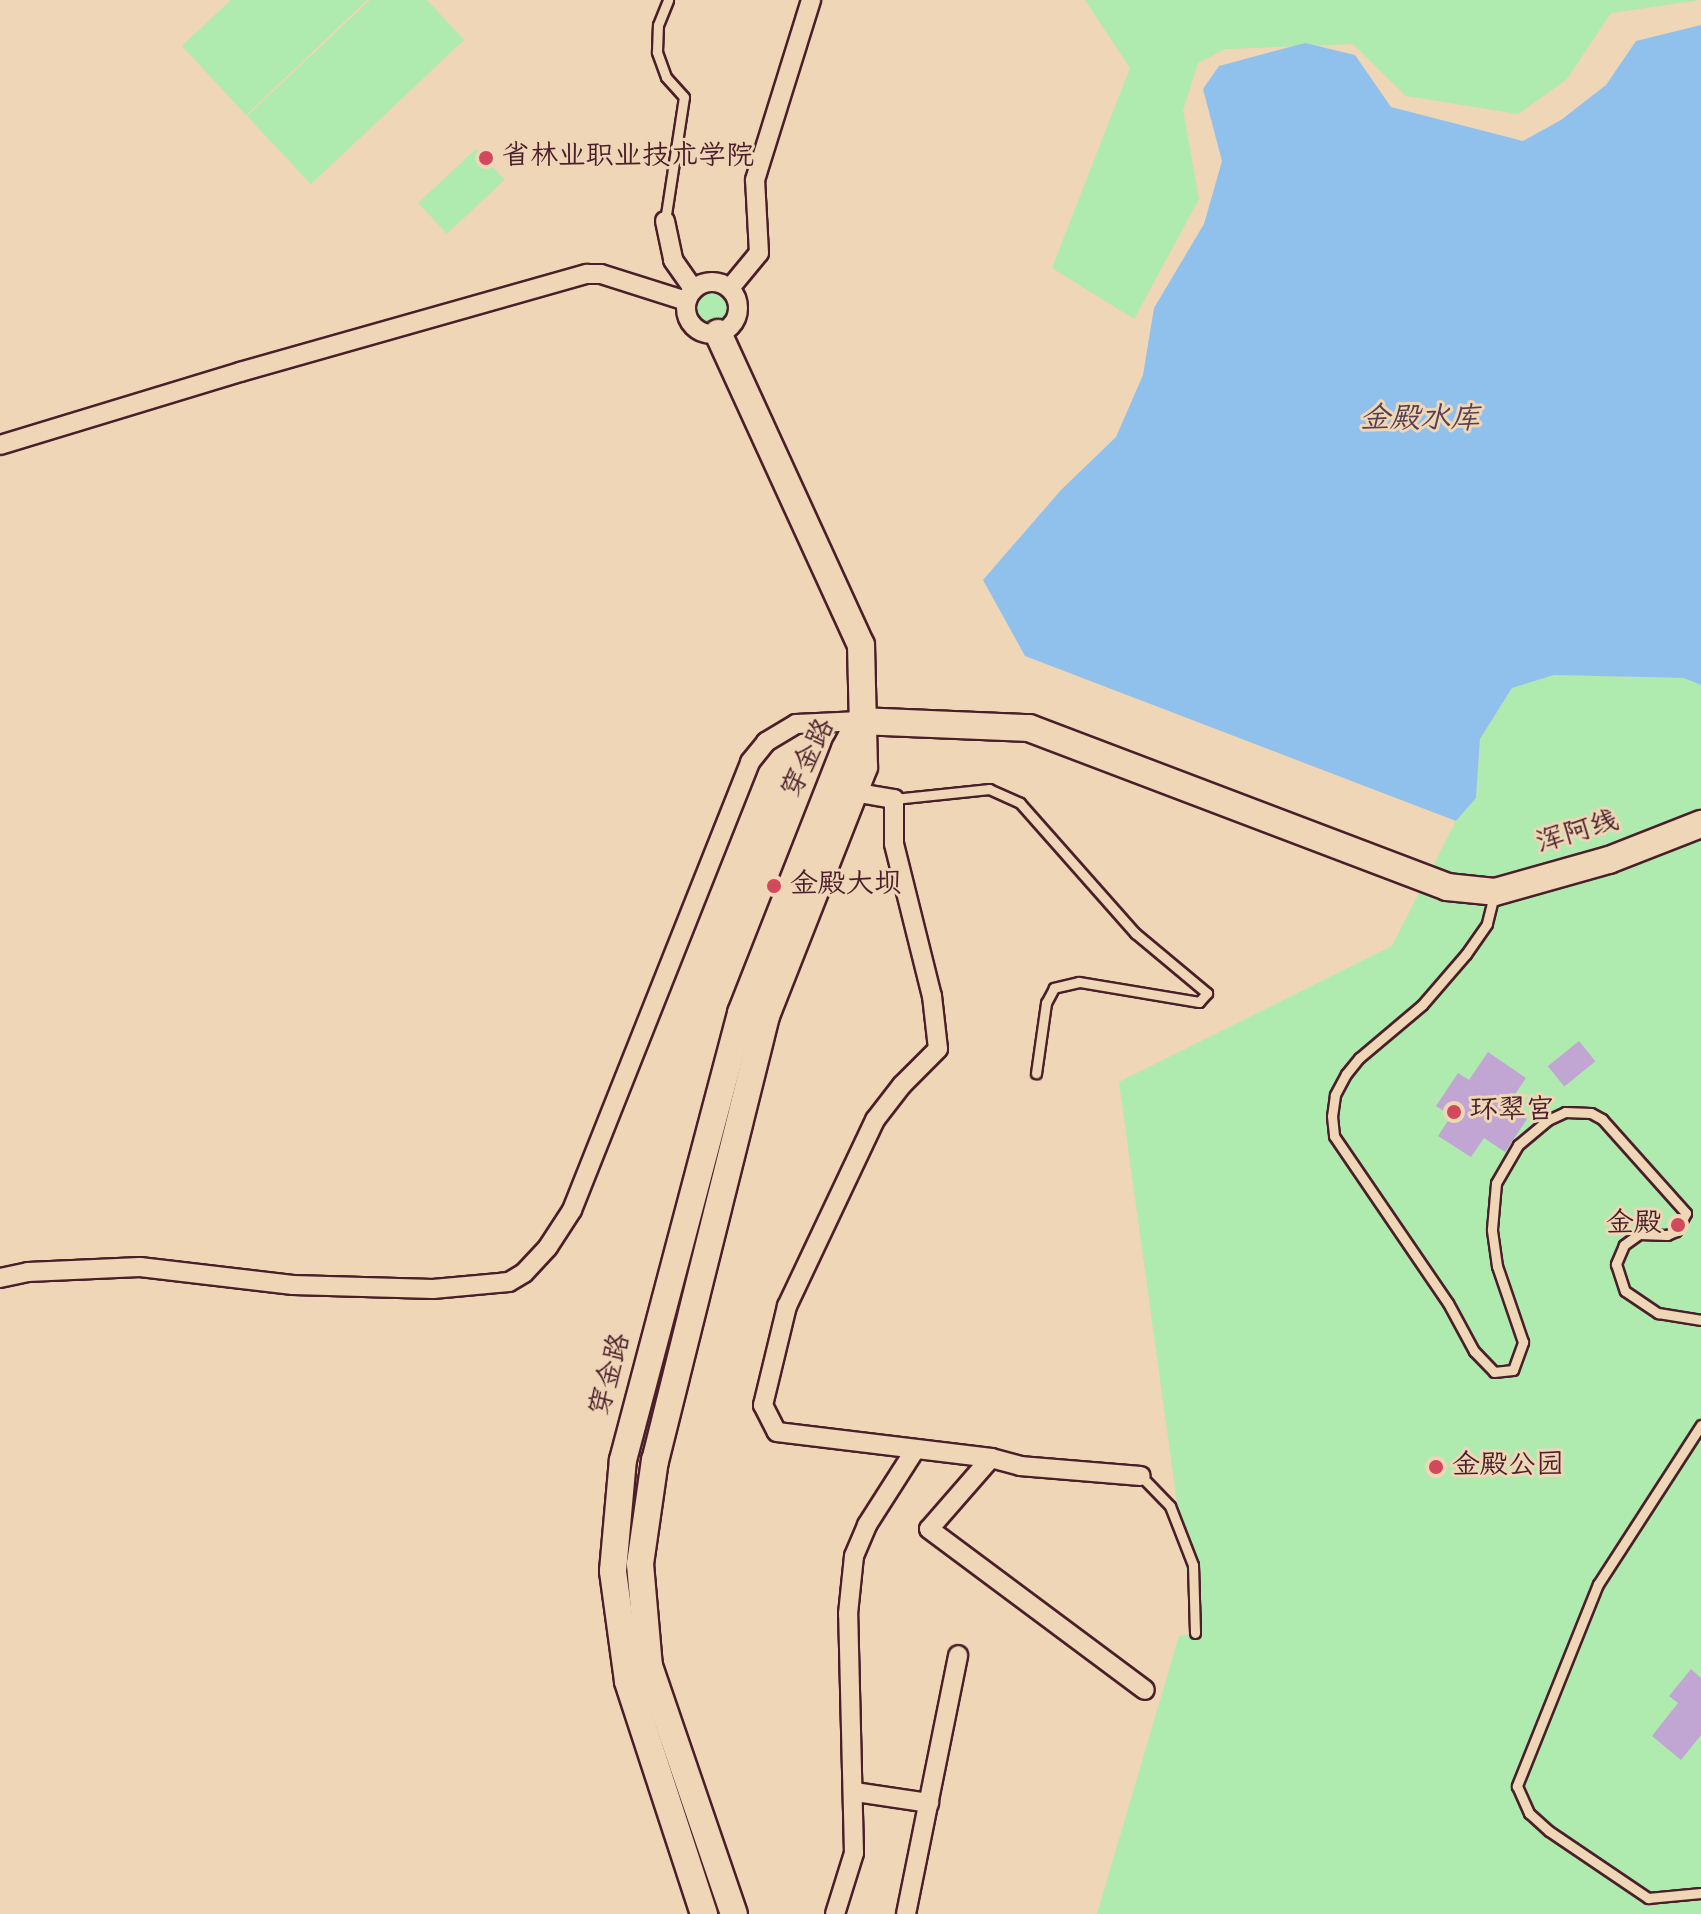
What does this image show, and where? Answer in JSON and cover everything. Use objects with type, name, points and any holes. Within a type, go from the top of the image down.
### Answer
[{"type":"main road","points":[[718,333],[861,645],[860,721],[1029,728],[1402,873],[1447,887],[1483,891]]},
{"type":"main road","name":"穿金路","points":[[734,1914],[649,1666],[640,1564],[655,1460],[766,1016],[864,767],[860,721]]},
{"type":"main road","name":"穿金路","points":[[704,1914],[628,1681],[613,1571],[623,1460],[741,1013],[839,761],[860,721]]},
{"type":"main road","name":"浑阿线","points":[[1483,891],[1609,860],[1701,824]]},
{"type":"street","points":[[730,288],[759,253],[755,180],[811,0]]},
{"type":"street","points":[[665,221],[673,260],[690,295],[686,314],[696,329],[718,333],[730,327],[738,310],[730,288]]},
{"type":"street","points":[[0,445],[240,372],[587,274],[601,274],[690,295],[709,281],[730,288]]},
{"type":"street","points":[[0,1278],[28,1272],[140,1267],[293,1285],[433,1289],[509,1282],[524,1273],[548,1247],[572,1210],[750,762],[766,742],[796,724],[860,721]]},
{"type":"street","points":[[853,792],[894,799],[894,844],[932,996],[938,1049],[902,1085],[875,1120],[787,1306],[763,1405],[777,1432],[991,1458],[1020,1466],[1141,1476]]},
{"type":"street","points":[[835,1914],[854,1853],[855,1792],[848,1614],[854,1556],[867,1525],[915,1450]]},
{"type":"street","points":[[991,1458],[929,1529],[1145,1690]]},
{"type":"street","points":[[906,1914],[958,1655]]},
{"type":"street","points":[[855,1792],[929,1803]]},
{"type":"lane","points":[[665,221],[684,97],[666,77],[657,52],[658,25],[668,0]]},
{"type":"lane","points":[[894,799],[989,789],[1020,803],[1135,933],[1207,993],[1199,1002],[1079,982],[1054,988],[1046,1003],[1036,1073]]},
{"type":"lane","points":[[1483,891],[1487,924],[1466,954],[1422,1005],[1359,1058],[1346,1074],[1335,1095],[1332,1116],[1334,1136],[1448,1303],[1474,1351],[1494,1372],[1513,1370],[1523,1342],[1497,1266],[1492,1229],[1496,1183],[1518,1145],[1548,1120],[1565,1112],[1591,1113],[1602,1119],[1686,1213],[1676,1231],[1667,1235],[1639,1234],[1624,1245],[1616,1264],[1625,1291],[1658,1313],[1701,1320]]},
{"type":"lane","points":[[1701,1425],[1598,1584],[1517,1786],[1529,1813],[1549,1831],[1648,1898],[1701,1893]]},
{"type":"lane","points":[[1141,1476],[1170,1506],[1193,1565],[1195,1633]]},
{"type":"green space","points":[[231,0],[367,0],[246,115],[182,46]]},
{"type":"green space","points":[[370,0],[427,0],[464,40],[311,184],[247,116]]},
{"type":"green space","points":[[1085,0],[1700,0],[1611,13],[1567,79],[1518,114],[1406,96],[1353,44],[1225,49],[1198,63],[1183,110],[1199,199],[1134,319],[1052,268],[1130,68]]},
{"type":"green space","points":[[476,149],[505,180],[447,234],[418,203]]},
{"type":"green space","points":[[712,290],[725,295],[730,308],[725,321],[712,326],[699,321],[694,308],[699,295]]},
{"type":"green space","name":"金殿公园","points":[[1554,675],[1684,678],[1701,685],[1701,1914],[1097,1914],[1179,1636],[1195,1633],[1119,1082],[1392,946],[1456,821],[1476,798],[1480,739],[1512,688]]},
{"type":"water","name":"金殿水库","points":[[1701,25],[1701,685],[1684,678],[1554,675],[1512,688],[1480,739],[1476,798],[1456,821],[1025,656],[983,580],[1061,490],[1116,437],[1143,375],[1154,308],[1204,224],[1222,161],[1203,89],[1219,66],[1305,43],[1355,55],[1391,107],[1523,141],[1561,120],[1606,85],[1636,41]]},
{"type":"building","points":[[1579,1041],[1595,1061],[1564,1086],[1548,1066]]},
{"type":"building","points":[[1488,1052],[1526,1078],[1507,1106],[1527,1119],[1505,1152],[1484,1138],[1471,1157],[1438,1136],[1451,1116],[1436,1106],[1458,1073],[1469,1080]]},
{"type":"building","points":[[1691,1669],[1701,1678],[1701,1735],[1681,1760],[1652,1736],[1678,1703],[1669,1696]]},
{"type":"place","name":"省林业职业技术学院","points":[[486,158]]},
{"type":"place","name":"金殿大坝","points":[[774,886]]},
{"type":"place","name":"环翠宫","points":[[1454,1112]]},
{"type":"place","name":"金殿","points":[[1678,1225]]},
{"type":"place","name":"金殿公园","points":[[1436,1467]]}]
